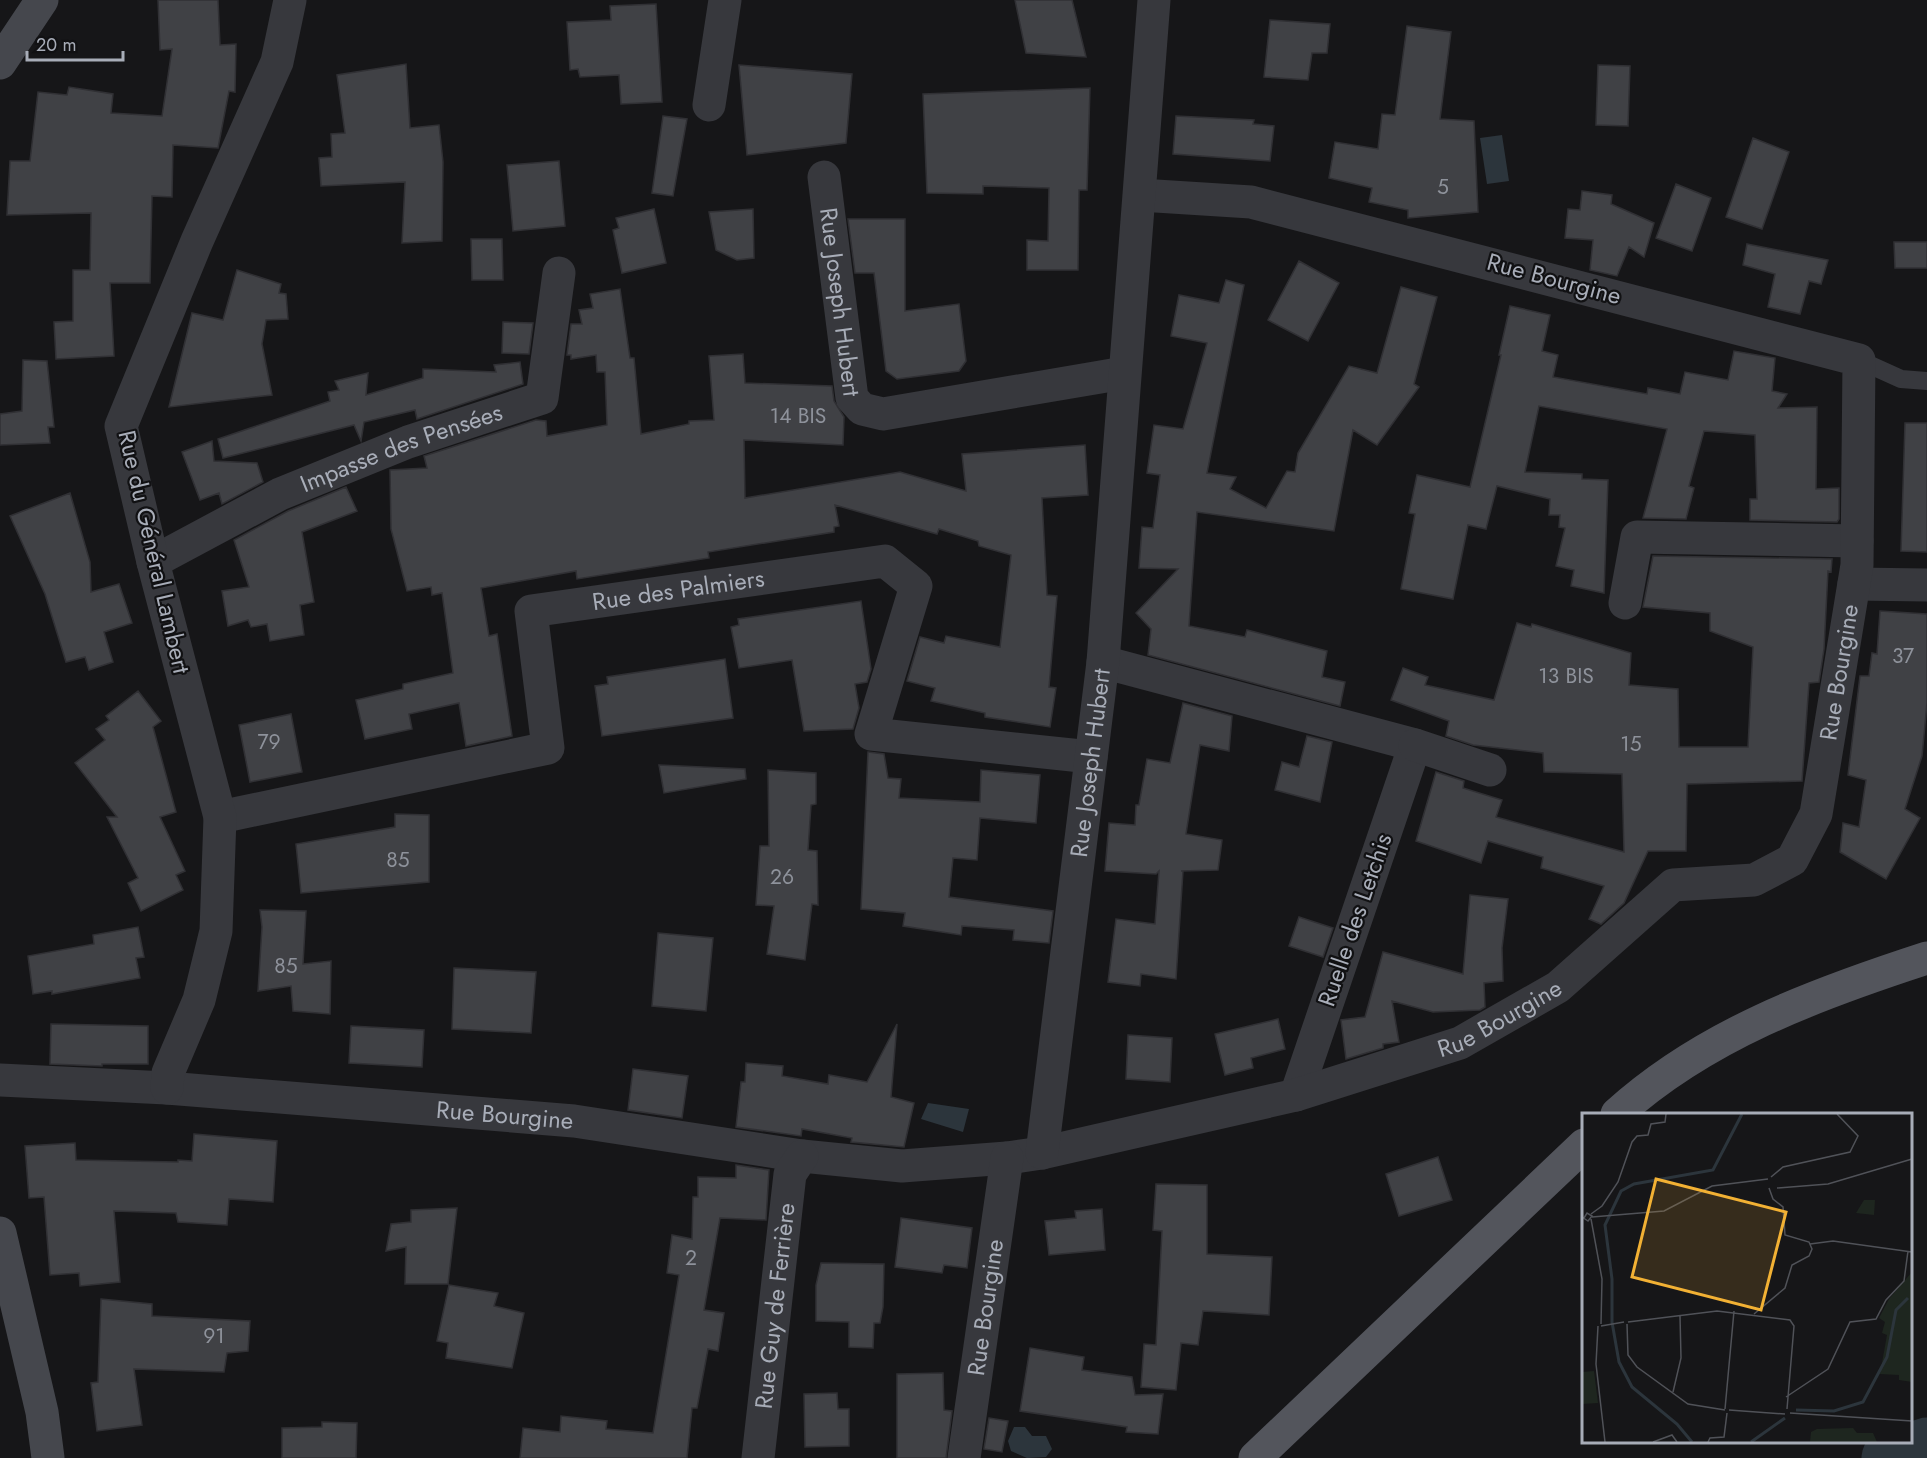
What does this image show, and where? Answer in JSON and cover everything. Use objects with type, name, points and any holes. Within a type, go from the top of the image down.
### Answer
[{"type":"main road","points":[[0,63],[42,0]]},
{"type":"main road","points":[[1618,1113],[1632,1100],[1714,1043],[1794,1005],[1927,958]]},
{"type":"main road","points":[[1256,1458],[1582,1146]]},
{"type":"main road","points":[[0,1233],[42,1412],[48,1458]]},
{"type":"street","name":"Rue du Général Lambert","points":[[167,1088],[168,1073],[199,1000],[216,931],[220,817],[153,562],[121,426],[197,241],[277,62],[290,0]]},
{"type":"street","points":[[709,105],[725,0]]},
{"type":"street","name":"Rue Joseph Hubert","points":[[1042,1152],[1103,662],[1154,0]]},
{"type":"street","name":"Rue Joseph Hubert","points":[[824,177],[852,398],[862,409],[883,414],[1124,373]]},
{"type":"street","name":"Rue Bourgine","points":[[0,1080],[167,1088],[574,1121],[802,1156],[902,1166],[1007,1158],[1296,1095],[1460,1043],[1558,987],[1673,885],[1754,880],[1792,860],[1816,814],[1854,585],[1857,541],[1859,360],[1251,202],[1140,195]]},
{"type":"street","name":"Impasse des Pensées","points":[[153,562],[280,494],[408,442],[542,398],[558,273]]},
{"type":"street","points":[[1625,603],[1637,537],[1857,541]]},
{"type":"street","name":"Rue des Palmiers","points":[[220,817],[548,748],[531,611],[885,561],[916,586],[871,734],[1091,757]]},
{"type":"street","points":[[1854,585],[1927,585]]},
{"type":"street","points":[[1103,662],[1415,744],[1491,770]]},
{"type":"street","name":"Ruelle des Letchis","points":[[1296,1095],[1415,744]]},
{"type":"street","name":"Rue Guy de Ferrière","points":[[758,1458],[790,1174],[802,1156]]},
{"type":"street","name":"Rue Bourgine","points":[[964,1458],[1007,1158]]},
{"type":"lane","points":[[1859,360],[1901,379],[1927,381]]},
{"type":"shaded area","points":[[1502,135],[1509,181],[1487,184],[1480,138]]},
{"type":"shaded area","points":[[928,1103],[969,1109],[963,1132],[921,1119]]},
{"type":"shaded area","points":[[1014,1427],[1025,1427],[1032,1436],[1046,1436],[1052,1449],[1046,1457],[1027,1458],[1011,1451],[1008,1441]]},
{"type":"building","points":[[158,0],[218,0],[220,45],[236,44],[235,92],[229,91],[218,148],[173,145],[172,197],[152,196],[150,283],[110,283],[114,356],[56,359],[54,322],[73,321],[73,270],[90,270],[91,213],[7,215],[10,161],[30,161],[38,92],[67,95],[69,87],[113,94],[111,113],[162,116],[172,49],[160,50]]},
{"type":"building","points":[[1015,0],[1072,0],[1086,57],[1026,53]]},
{"type":"building","points":[[656,4],[662,102],[621,104],[619,75],[580,77],[578,69],[570,70],[567,22],[611,20],[610,6]]},
{"type":"building","points":[[1270,20],[1330,24],[1327,53],[1312,53],[1308,80],[1264,77]]},
{"type":"building","points":[[1407,26],[1451,32],[1440,119],[1474,121],[1478,212],[1408,218],[1408,210],[1369,202],[1372,188],[1329,178],[1335,142],[1378,149],[1382,114],[1395,115]]},
{"type":"building","points":[[406,64],[410,128],[439,125],[443,162],[442,241],[402,243],[405,182],[321,186],[319,158],[332,157],[331,134],[345,133],[337,75]]},
{"type":"building","points":[[739,65],[852,74],[846,143],[747,155]]},
{"type":"building","points":[[1598,65],[1630,66],[1628,126],[1596,125]]},
{"type":"building","points":[[1090,88],[1087,190],[1079,190],[1078,270],[1027,270],[1027,240],[1048,241],[1049,188],[983,186],[983,194],[927,193],[923,94]]},
{"type":"building","points":[[663,116],[687,119],[673,196],[652,193]]},
{"type":"building","points":[[1176,116],[1254,120],[1253,124],[1274,126],[1270,161],[1173,154]]},
{"type":"building","points":[[1753,138],[1789,152],[1762,229],[1726,217]]},
{"type":"building","points":[[559,161],[565,226],[513,231],[507,165]]},
{"type":"building","points":[[1676,184],[1711,198],[1692,251],[1656,238]]},
{"type":"building","points":[[1582,191],[1612,195],[1611,204],[1654,223],[1644,257],[1629,247],[1617,276],[1590,270],[1593,240],[1565,238],[1568,209],[1580,210]]},
{"type":"building","points":[[654,209],[666,263],[622,273],[613,230],[619,228],[616,218]]},
{"type":"building","points":[[753,209],[754,258],[737,260],[716,250],[709,212]]},
{"type":"building","points":[[848,219],[905,219],[905,311],[959,304],[966,361],[959,371],[897,379],[886,371],[874,273],[855,273]]},
{"type":"building","points":[[471,239],[502,239],[503,280],[472,280]]},
{"type":"building","points":[[1894,242],[1927,242],[1927,268],[1895,268]]},
{"type":"building","points":[[1747,244],[1828,260],[1821,284],[1809,281],[1800,314],[1768,307],[1775,274],[1743,265]]},
{"type":"building","points":[[1299,261],[1339,283],[1308,341],[1268,320]]},
{"type":"building","points":[[237,270],[281,284],[279,293],[286,294],[288,319],[266,320],[262,344],[272,395],[169,407],[192,313],[223,320]]},
{"type":"building","points":[[1226,280],[1244,285],[1207,473],[1236,477],[1230,489],[1266,508],[1287,471],[1295,472],[1298,453],[1349,366],[1377,373],[1401,287],[1437,297],[1414,384],[1419,387],[1377,445],[1353,430],[1334,531],[1197,512],[1189,626],[1245,637],[1247,630],[1327,651],[1322,677],[1345,682],[1340,706],[1148,655],[1151,629],[1136,613],[1178,569],[1139,568],[1142,527],[1153,528],[1160,475],[1147,473],[1154,425],[1183,429],[1207,343],[1171,336],[1179,295],[1219,303]]},
{"type":"building","points":[[620,289],[630,358],[634,358],[641,434],[689,424],[689,421],[714,420],[709,356],[743,354],[745,383],[832,386],[834,401],[844,417],[843,445],[744,440],[745,498],[900,472],[966,491],[962,454],[1085,445],[1088,495],[1042,498],[1047,595],[1057,596],[1049,687],[1056,688],[1050,727],[985,717],[985,713],[931,701],[935,688],[907,681],[920,637],[944,643],[946,636],[1000,647],[1011,555],[979,546],[978,541],[939,529],[937,534],[835,505],[839,526],[834,527],[834,532],[708,552],[709,558],[577,579],[576,571],[481,588],[489,636],[497,634],[512,736],[466,746],[459,703],[409,714],[412,729],[365,739],[356,700],[403,689],[403,684],[453,673],[442,593],[432,595],[431,587],[407,591],[391,529],[390,470],[427,468],[424,456],[536,420],[546,421],[547,436],[607,425],[605,372],[597,372],[596,355],[571,359],[571,355],[567,355],[571,324],[582,324],[579,310],[593,308],[590,294]]},
{"type":"building","points":[[1510,306],[1550,315],[1542,351],[1558,355],[1553,377],[1647,394],[1648,388],[1680,394],[1685,372],[1728,380],[1734,351],[1775,358],[1772,391],[1787,394],[1778,408],[1817,407],[1816,489],[1839,488],[1839,519],[1837,522],[1750,520],[1750,499],[1757,499],[1755,435],[1704,431],[1689,486],[1694,488],[1686,519],[1643,518],[1667,429],[1539,406],[1525,472],[1582,474],[1582,479],[1608,480],[1604,593],[1571,586],[1574,570],[1556,566],[1565,528],[1559,527],[1560,515],[1549,515],[1550,499],[1497,486],[1486,529],[1468,525],[1453,599],[1401,589],[1415,514],[1409,513],[1417,475],[1470,487]]},
{"type":"building","points":[[503,322],[533,323],[529,354],[502,353]]},
{"type":"building","points":[[23,360],[47,361],[54,427],[48,427],[50,443],[0,445],[0,414],[22,411]]},
{"type":"building","points":[[520,362],[523,384],[417,419],[415,410],[364,422],[361,441],[354,425],[223,458],[218,439],[330,401],[328,392],[339,390],[335,381],[368,373],[366,395],[423,378],[423,369],[496,372],[494,365]]},
{"type":"building","points":[[1905,423],[1927,423],[1927,552],[1901,551]]},
{"type":"building","points":[[212,441],[214,461],[257,463],[263,482],[222,504],[219,493],[200,500],[182,452]]},
{"type":"building","points":[[346,487],[357,511],[302,532],[314,602],[300,605],[304,635],[270,641],[267,624],[251,627],[248,620],[228,626],[222,591],[249,587],[234,540],[288,511]]},
{"type":"building","points":[[70,493],[90,562],[91,592],[119,584],[132,623],[104,632],[113,662],[89,670],[85,657],[66,662],[45,594],[10,516]]},
{"type":"building","points":[[1653,556],[1832,559],[1831,572],[1828,571],[1824,649],[1819,682],[1809,683],[1802,781],[1687,784],[1686,851],[1648,851],[1624,903],[1601,924],[1589,919],[1604,886],[1541,868],[1543,857],[1488,841],[1481,863],[1416,841],[1436,772],[1464,781],[1463,788],[1502,800],[1496,817],[1624,852],[1622,774],[1544,772],[1543,753],[1473,745],[1446,736],[1449,721],[1391,700],[1403,668],[1428,677],[1425,685],[1494,700],[1517,623],[1531,627],[1532,624],[1631,653],[1629,685],[1678,689],[1679,747],[1748,747],[1753,647],[1710,631],[1710,613],[1643,607]]},
{"type":"building","points":[[861,601],[871,669],[867,682],[855,684],[859,708],[853,729],[804,731],[792,660],[739,668],[731,627],[739,625],[738,619]]},
{"type":"building","points":[[1880,611],[1927,614],[1927,703],[1922,756],[1905,809],[1920,818],[1886,879],[1840,852],[1843,823],[1859,827],[1866,780],[1848,775],[1860,676],[1869,676],[1872,653],[1877,654]]},
{"type":"building","points":[[725,659],[733,718],[602,736],[595,686],[608,684],[607,677]]},
{"type":"building","points":[[138,691],[161,721],[153,727],[176,812],[160,817],[185,871],[176,875],[183,890],[141,911],[128,883],[138,878],[107,817],[117,817],[75,763],[105,740],[96,729],[109,720],[106,716]]},
{"type":"building","points":[[1183,703],[1232,716],[1229,751],[1200,745],[1186,834],[1222,840],[1218,870],[1181,871],[1183,871],[1176,979],[1141,974],[1140,986],[1108,982],[1116,919],[1155,924],[1159,871],[1156,874],[1105,871],[1109,823],[1135,825],[1136,805],[1139,805],[1147,759],[1170,763]]},
{"type":"building","points":[[291,714],[302,772],[250,782],[239,725]]},
{"type":"building","points":[[1307,736],[1332,742],[1320,802],[1275,790],[1282,762],[1299,767]]},
{"type":"building","points":[[868,752],[884,754],[888,778],[901,779],[899,798],[980,802],[981,770],[1040,775],[1036,823],[980,818],[977,860],[953,858],[949,897],[1053,911],[1049,943],[1013,940],[1014,930],[962,926],[961,935],[903,926],[905,913],[861,909]]},
{"type":"building","points":[[659,765],[745,769],[746,779],[664,793]]},
{"type":"building","points":[[768,770],[816,773],[816,804],[811,805],[808,850],[817,851],[818,905],[812,904],[805,960],[767,954],[774,906],[756,905],[760,846],[769,846]]},
{"type":"building","points":[[395,814],[429,815],[429,882],[301,893],[296,844],[395,827]]},
{"type":"building","points":[[1470,895],[1508,899],[1502,948],[1503,981],[1484,983],[1485,1007],[1480,1010],[1433,1012],[1392,1001],[1399,1042],[1383,1044],[1383,1048],[1346,1059],[1341,1020],[1365,1017],[1383,952],[1463,974]]},
{"type":"building","points":[[260,910],[306,911],[303,964],[331,961],[330,1014],[293,1011],[291,986],[258,991],[262,927]]},
{"type":"building","points":[[1299,917],[1333,928],[1323,957],[1289,946]]},
{"type":"building","points":[[138,927],[144,957],[136,958],[140,978],[52,994],[52,991],[33,994],[28,956],[94,944],[93,935]]},
{"type":"building","points":[[658,933],[713,938],[706,1011],[652,1006]]},
{"type":"building","points":[[454,968],[536,972],[531,1033],[452,1029]]},
{"type":"building","points":[[1278,1019],[1285,1049],[1251,1058],[1253,1068],[1225,1075],[1215,1034]]},
{"type":"building","points":[[51,1024],[148,1026],[148,1064],[102,1064],[102,1066],[50,1064]]},
{"type":"building","points":[[897,1024],[891,1097],[914,1103],[904,1147],[851,1142],[852,1138],[802,1129],[801,1136],[736,1127],[741,1082],[745,1082],[746,1063],[783,1066],[782,1076],[828,1084],[829,1075],[867,1082]]},
{"type":"building","points":[[351,1026],[424,1030],[422,1067],[349,1063]]},
{"type":"building","points":[[1128,1035],[1172,1038],[1170,1082],[1126,1079]]},
{"type":"building","points":[[633,1069],[688,1076],[682,1118],[628,1110]]},
{"type":"building","points":[[194,1134],[277,1141],[273,1202],[229,1199],[227,1225],[178,1222],[176,1213],[114,1211],[120,1282],[80,1286],[79,1273],[50,1275],[44,1197],[29,1198],[25,1146],[75,1143],[76,1160],[178,1162],[178,1160],[192,1161]]},
{"type":"building","points":[[1438,1157],[1452,1200],[1399,1216],[1386,1174]]},
{"type":"building","points":[[736,1165],[769,1170],[766,1220],[720,1218],[704,1310],[724,1313],[718,1351],[708,1349],[697,1408],[692,1408],[687,1458],[520,1458],[523,1428],[560,1432],[561,1416],[607,1421],[606,1429],[653,1433],[679,1275],[667,1273],[672,1235],[692,1239],[693,1197],[698,1197],[698,1177],[736,1178]]},
{"type":"building","points":[[1156,1184],[1207,1185],[1207,1254],[1272,1257],[1269,1315],[1203,1311],[1198,1345],[1181,1343],[1176,1390],[1141,1387],[1144,1344],[1156,1345],[1162,1231],[1153,1230]]},
{"type":"building","points":[[457,1208],[448,1284],[405,1284],[406,1247],[386,1251],[391,1224],[411,1222],[411,1210]]},
{"type":"building","points":[[1102,1209],[1105,1250],[1049,1255],[1045,1221],[1076,1218],[1075,1211]]},
{"type":"building","points":[[901,1218],[972,1228],[967,1268],[944,1265],[942,1273],[895,1267]]},
{"type":"building","points":[[821,1263],[884,1264],[883,1307],[880,1323],[874,1323],[873,1348],[849,1347],[849,1322],[816,1321],[816,1285]]},
{"type":"building","points":[[449,1285],[498,1293],[494,1306],[524,1313],[512,1368],[446,1358],[448,1343],[437,1341]]},
{"type":"building","points":[[101,1299],[152,1304],[152,1316],[250,1321],[248,1351],[227,1353],[224,1372],[134,1369],[142,1425],[97,1431],[91,1383],[98,1382]]},
{"type":"building","points":[[1030,1348],[1084,1357],[1082,1370],[1132,1377],[1135,1395],[1163,1394],[1158,1434],[1126,1432],[1127,1427],[1020,1411]]},
{"type":"building","points":[[943,1373],[944,1410],[952,1411],[946,1458],[897,1458],[897,1374]]},
{"type":"building","points":[[837,1393],[838,1409],[849,1409],[849,1446],[805,1447],[804,1394]]},
{"type":"building","points":[[989,1418],[1008,1421],[1002,1452],[984,1449]]},
{"type":"building","points":[[322,1422],[357,1423],[356,1458],[282,1458],[282,1428],[322,1427]]},
{"type":"waterway","points":[[1890,1458],[1927,1446]]}]
